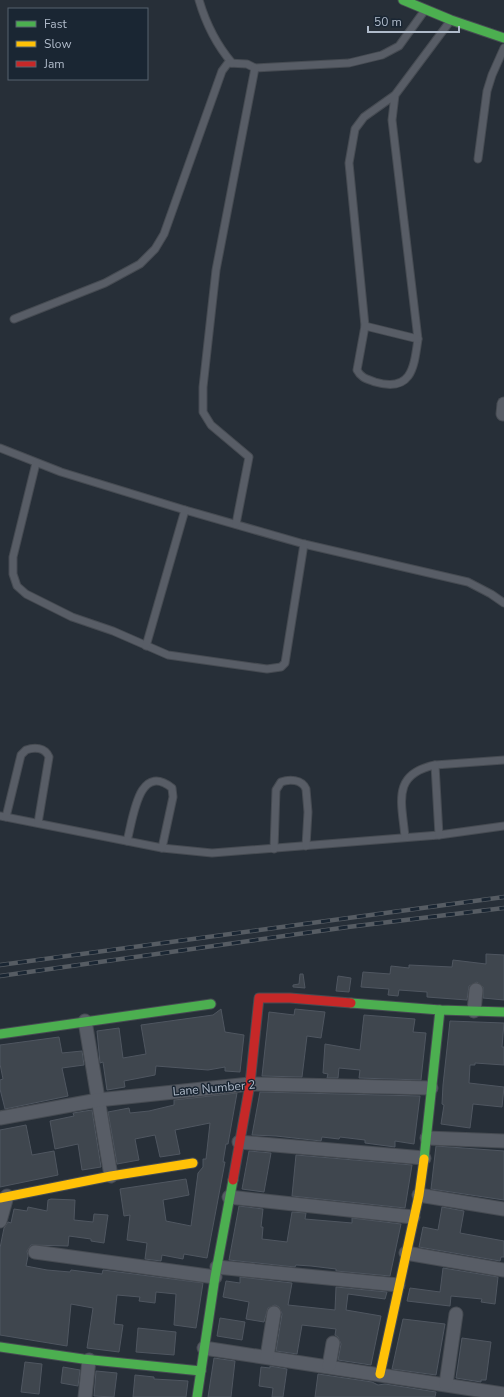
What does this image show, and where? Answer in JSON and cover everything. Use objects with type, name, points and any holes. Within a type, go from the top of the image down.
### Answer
[{"type":"street","points":[[403,0],[451,20],[504,38]]},
{"type":"street","points":[[474,1010],[476,990]]},
{"type":"street","points":[[197,1397],[216,1272],[250,1084],[259,998],[290,998],[440,1010],[504,1012]]},
{"type":"street","points":[[0,1034],[211,1004]]},
{"type":"street","points":[[380,1374],[398,1285],[419,1195],[427,1138],[440,1010]]},
{"type":"street","points":[[85,1021],[111,1176]]},
{"type":"street","name":"Lane Number 2","points":[[0,1118],[98,1100],[250,1084],[431,1088]]},
{"type":"street","points":[[427,1138],[504,1141]]},
{"type":"street","points":[[239,1142],[424,1158]]},
{"type":"street","points":[[0,1221],[3,1197],[111,1176],[193,1163]]},
{"type":"street","points":[[419,1195],[504,1209]]},
{"type":"street","points":[[229,1197],[413,1217]]},
{"type":"street","points":[[35,1252],[216,1272],[398,1285]]},
{"type":"street","points":[[406,1253],[504,1270]]},
{"type":"street","points":[[267,1357],[274,1313]]},
{"type":"street","points":[[446,1384],[456,1314]]},
{"type":"street","points":[[329,1366],[334,1343]]},
{"type":"street","points":[[0,1347],[89,1360],[201,1371]]},
{"type":"street","points":[[204,1348],[504,1394]]},
{"type":"street","points":[[86,1397],[89,1360]]},
{"type":"lane","points":[[199,0],[208,30],[220,49],[232,63]]},
{"type":"lane","points":[[14,319],[105,283],[140,264],[155,249],[164,234],[222,71],[228,63],[247,64],[255,68],[349,64],[382,55],[399,46],[426,9]]},
{"type":"lane","points":[[395,95],[392,120],[418,339],[414,367],[405,381],[397,384],[381,383],[365,378],[357,370],[365,326],[349,163],[351,146],[355,129],[364,117],[395,95],[451,20]]},
{"type":"lane","points":[[478,159],[487,91],[492,75],[504,48]]},
{"type":"lane","points":[[236,524],[248,457],[211,425],[203,412],[203,387],[216,270],[255,68]]},
{"type":"lane","points":[[365,326],[418,339]]},
{"type":"lane","points":[[0,448],[36,463],[185,510],[304,544],[468,582],[485,590],[504,603]]},
{"type":"lane","points":[[36,463],[13,557],[13,574],[17,586],[26,594],[72,617],[113,631],[168,655],[223,664],[267,669],[281,667],[285,662],[304,544]]},
{"type":"lane","points":[[146,646],[185,510]]},
{"type":"lane","points":[[38,824],[49,757],[45,750],[38,748],[26,750],[21,755],[3,816],[38,824],[127,842],[162,848],[212,853],[439,835],[504,826]]},
{"type":"lane","points":[[405,837],[402,787],[416,770],[435,765],[504,760]]},
{"type":"lane","points":[[435,765],[439,835]]},
{"type":"lane","points":[[127,842],[140,793],[144,785],[151,781],[158,781],[165,783],[172,788],[173,797],[162,848]]},
{"type":"lane","points":[[274,849],[276,790],[281,782],[285,781],[299,781],[305,786],[306,789],[308,812],[306,846]]},
{"type":"building","points":[[486,954],[504,955],[504,1000],[483,998],[483,987],[477,982],[469,986],[467,1000],[427,997],[427,992],[399,990],[398,996],[388,995],[389,989],[361,987],[363,972],[390,974],[391,966],[409,968],[409,965],[452,967],[453,960],[486,964]]},
{"type":"building","points":[[300,974],[303,974],[305,988],[293,987],[293,985],[299,984]]},
{"type":"building","points":[[338,976],[351,978],[349,992],[336,991]]},
{"type":"building","points":[[221,1009],[225,1032],[244,1035],[240,1072],[225,1071],[225,1067],[208,1070],[156,1066],[155,1075],[124,1081],[125,1087],[107,1090],[103,1062],[100,1063],[97,1031],[119,1028],[123,1058],[146,1054],[141,1025],[213,1015]]},
{"type":"building","points":[[295,1009],[325,1012],[321,1038],[307,1036],[302,1077],[262,1076],[269,1012],[294,1015]]},
{"type":"building","points":[[364,1015],[415,1019],[413,1032],[426,1033],[421,1080],[359,1078],[360,1070],[339,1068],[338,1078],[327,1078],[328,1074],[323,1073],[325,1044],[360,1050]]},
{"type":"building","points":[[450,1021],[504,1023],[502,1047],[504,1047],[504,1065],[475,1063],[475,1065],[470,1065],[469,1083],[504,1087],[502,1107],[473,1104],[470,1128],[441,1124],[444,1105],[442,1104],[443,1085]]},
{"type":"building","points":[[59,1037],[62,1053],[82,1051],[84,1065],[62,1068],[68,1096],[5,1109],[0,1089],[0,1080],[3,1079],[0,1064],[0,1045]]},
{"type":"building","points":[[260,1092],[420,1096],[414,1144],[395,1141],[395,1147],[365,1143],[365,1140],[340,1137],[339,1139],[322,1137],[321,1141],[252,1135]]},
{"type":"building","points":[[237,1093],[228,1144],[226,1144],[223,1162],[225,1162],[207,1258],[184,1254],[183,1259],[162,1255],[161,1261],[145,1259],[147,1243],[127,1240],[130,1215],[124,1216],[120,1189],[186,1179],[189,1195],[163,1200],[166,1221],[191,1226],[198,1173],[203,1167],[203,1159],[206,1159],[210,1123],[175,1130],[180,1154],[160,1157],[155,1135],[135,1139],[139,1160],[117,1164],[108,1112],[129,1108],[130,1113],[149,1111],[174,1105],[174,1100]]},
{"type":"building","points":[[92,1110],[101,1167],[82,1170],[78,1144],[55,1149],[50,1121],[74,1116],[73,1113]]},
{"type":"building","points":[[26,1125],[32,1155],[54,1151],[58,1175],[0,1187],[0,1130]]},
{"type":"building","points":[[436,1146],[504,1151],[504,1200],[431,1189]]},
{"type":"building","points":[[249,1151],[271,1153],[264,1192],[242,1189]]},
{"type":"building","points":[[296,1155],[412,1165],[405,1208],[292,1196]]},
{"type":"building","points":[[48,1200],[75,1200],[74,1220],[93,1222],[94,1214],[108,1215],[104,1243],[91,1241],[91,1239],[69,1236],[68,1246],[31,1245],[27,1251],[28,1256],[26,1266],[47,1270],[70,1272],[71,1270],[102,1274],[103,1270],[203,1283],[196,1328],[174,1325],[176,1294],[156,1292],[155,1303],[139,1301],[140,1297],[117,1295],[114,1324],[123,1325],[119,1352],[87,1348],[93,1308],[71,1304],[67,1346],[0,1335],[0,1248],[4,1228],[8,1222],[11,1223],[14,1209],[27,1211],[28,1207],[47,1211]]},
{"type":"building","points":[[239,1206],[263,1209],[261,1227],[263,1227],[262,1239],[287,1242],[292,1212],[306,1213],[305,1219],[352,1223],[352,1218],[401,1224],[390,1276],[336,1271],[336,1269],[311,1266],[296,1265],[295,1267],[229,1260]]},
{"type":"building","points":[[442,1207],[464,1211],[460,1233],[504,1241],[504,1257],[501,1257],[500,1261],[419,1247],[423,1227],[438,1230]]},
{"type":"building","points":[[443,1268],[498,1277],[495,1304],[481,1302],[482,1299],[451,1296],[450,1306],[407,1301],[410,1288],[440,1292]]},
{"type":"building","points":[[240,1277],[292,1283],[288,1305],[335,1310],[336,1287],[387,1292],[385,1299],[348,1294],[346,1310],[381,1316],[371,1365],[338,1360],[341,1344],[338,1337],[335,1335],[336,1329],[302,1325],[297,1354],[276,1351],[282,1314],[279,1307],[275,1305],[268,1308],[264,1322],[246,1319],[249,1302],[223,1297],[226,1281],[240,1283]]},
{"type":"building","points":[[220,1318],[245,1322],[242,1340],[217,1336]]},
{"type":"building","points":[[403,1319],[445,1324],[436,1375],[392,1369]]},
{"type":"building","points":[[138,1328],[176,1332],[174,1355],[136,1352]]},
{"type":"building","points":[[462,1338],[491,1342],[486,1380],[481,1380],[481,1382],[456,1378]]},
{"type":"building","points":[[214,1358],[235,1361],[231,1397],[208,1397]]},
{"type":"building","points":[[25,1362],[42,1364],[39,1394],[21,1392]]},
{"type":"building","points":[[270,1366],[287,1369],[283,1397],[272,1397],[273,1388],[259,1386],[261,1367],[270,1368]]},
{"type":"building","points":[[63,1367],[80,1370],[78,1386],[61,1383]]},
{"type":"building","points":[[96,1371],[117,1373],[114,1397],[94,1396]]},
{"type":"building","points":[[318,1374],[372,1382],[378,1385],[385,1384],[436,1392],[435,1397],[315,1397]]},
{"type":"building","points":[[135,1375],[154,1377],[154,1379],[188,1381],[186,1397],[133,1397]]},
{"type":"railway","points":[[0,965],[504,897]]},
{"type":"railway","points":[[0,976],[348,927],[504,908]]},
{"type":"traffic: fast","points":[[403,0],[451,20],[504,38]]},
{"type":"traffic: fast","points":[[351,1003],[440,1010],[504,1012]]},
{"type":"traffic: fast","points":[[0,1034],[211,1004]]},
{"type":"traffic: fast","points":[[424,1159],[440,1010]]},
{"type":"traffic: fast","points":[[197,1397],[215,1277],[233,1180]]},
{"type":"traffic: fast","points":[[0,1347],[83,1359],[201,1371]]},
{"type":"traffic: slow","points":[[380,1374],[419,1195],[424,1159]]},
{"type":"traffic: slow","points":[[0,1198],[111,1176],[193,1163]]},
{"type":"traffic: jam","points":[[233,1180],[250,1084],[259,998],[290,998],[351,1003]]}]
